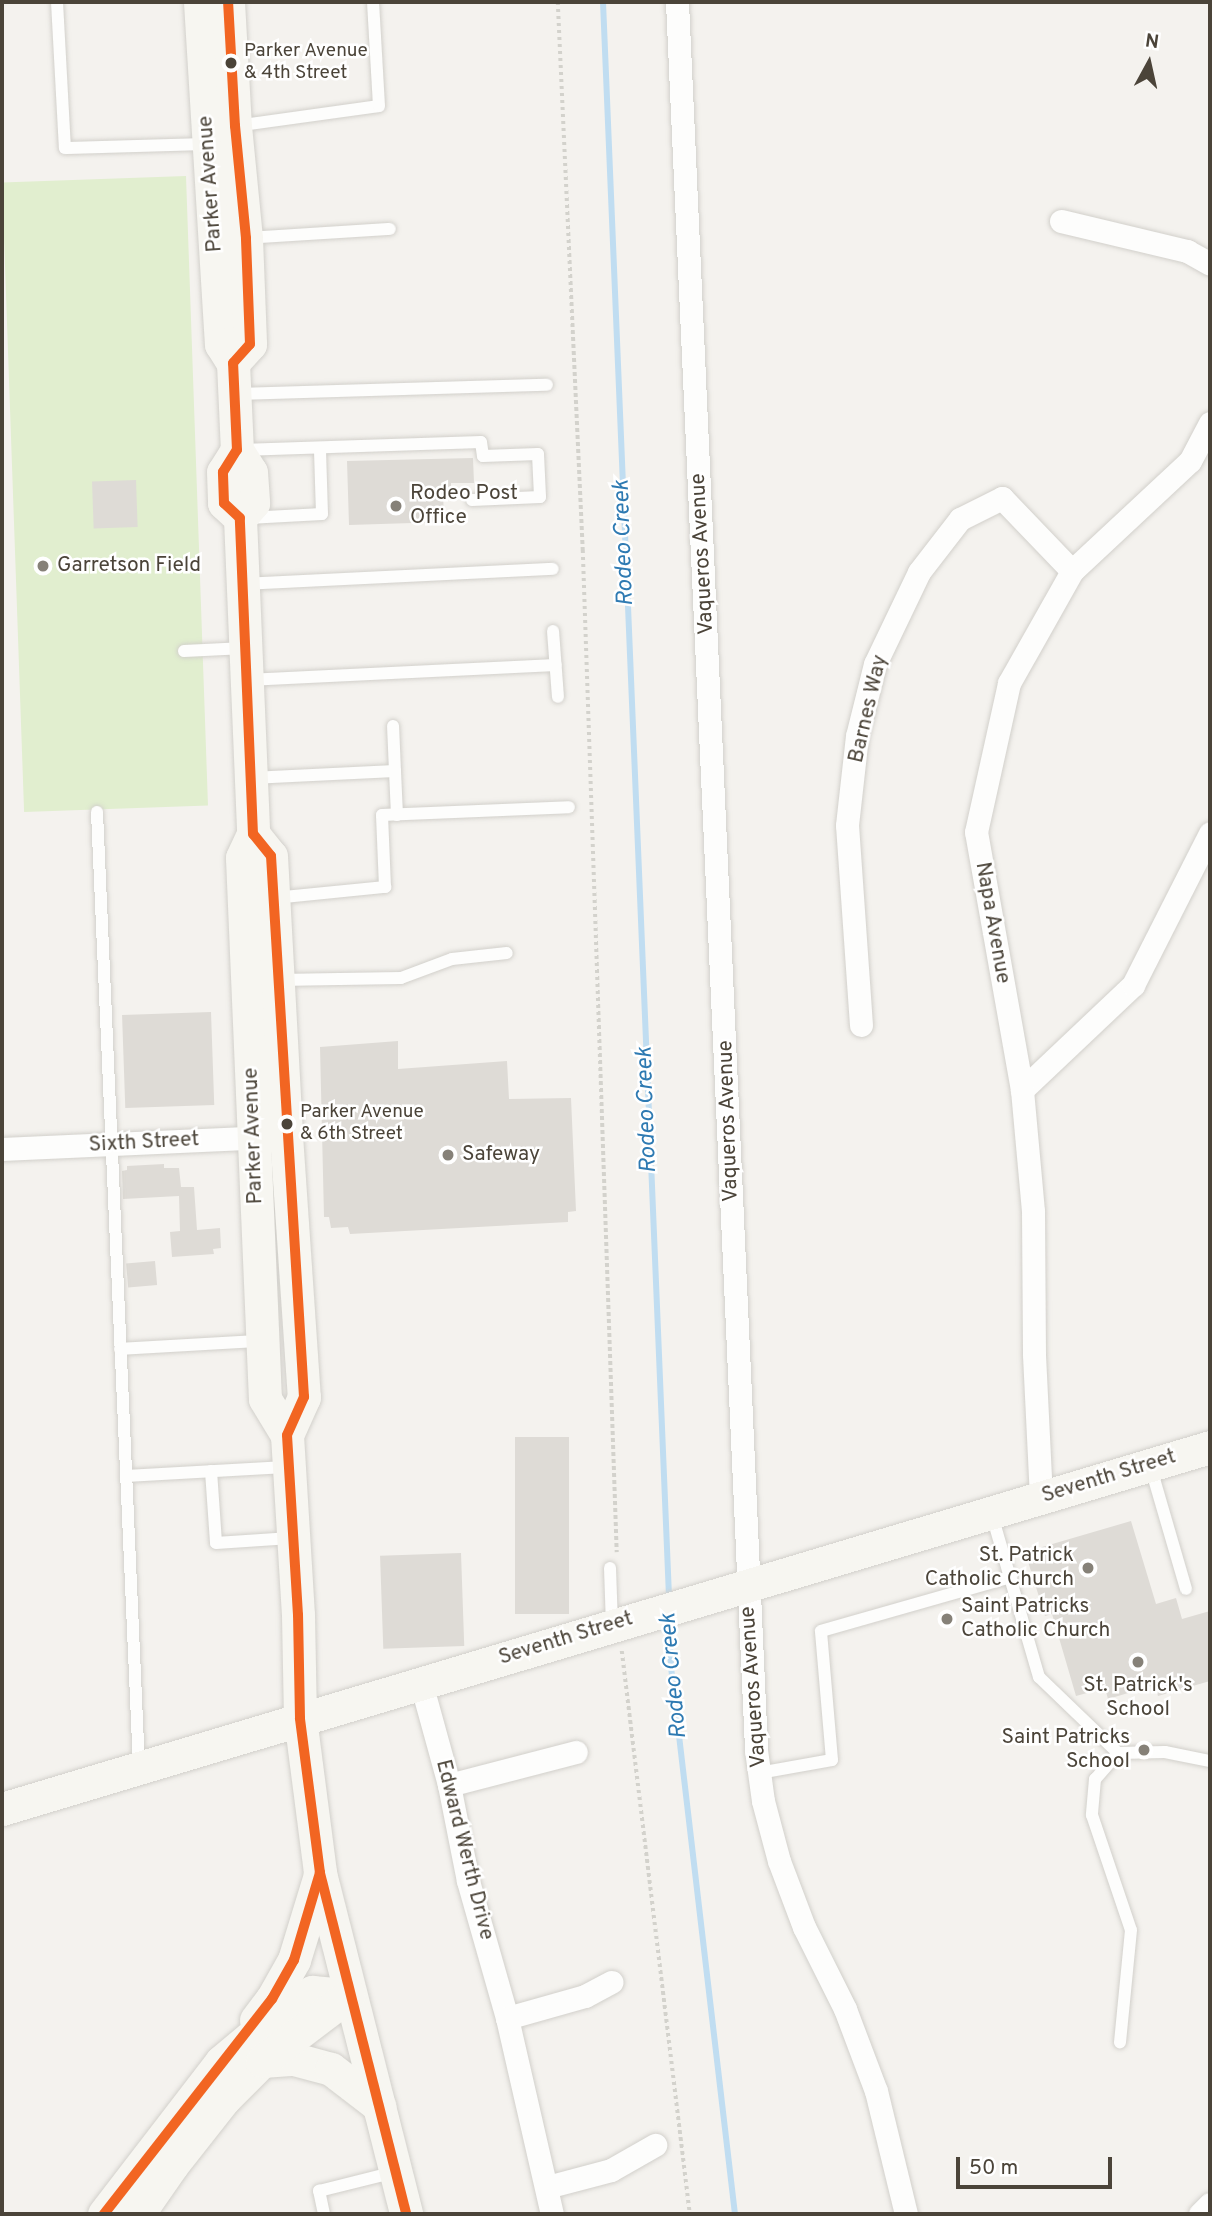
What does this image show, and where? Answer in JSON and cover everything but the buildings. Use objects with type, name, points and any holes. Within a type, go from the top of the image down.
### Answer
[{"type":"main road","name":"Parker Avenue","points":[[200,2],[221,344],[234,379],[237,450],[223,472],[223,483],[225,503],[240,518],[253,834],[242,858],[270,1136],[304,1397],[288,1451],[300,1718],[320,1873],[406,2214]]},
{"type":"main road","name":"Parker Avenue","points":[[228,2],[235,125],[246,238],[250,344],[234,379]]},
{"type":"main road","name":"Parker Avenue","points":[[253,834],[271,856],[278,980],[263,1341],[265,1399],[288,1451]]},
{"type":"main road","name":"Seventh Street","points":[[2,1809],[1210,1447]]},
{"type":"main road","points":[[104,2214],[272,1999],[294,1961],[320,1873]]},
{"type":"main road","points":[[221,2062],[271,2020],[312,1992],[349,1995]]},
{"type":"main road","points":[[138,2214],[172,2165],[224,2099],[262,2061],[349,1995]]},
{"type":"main road","points":[[262,2061],[294,2059],[331,2069],[379,2106]]},
{"type":"street","name":"Vaqueros Avenue","points":[[677,2],[727,1074],[747,1585],[759,1773],[779,1861],[804,1927],[845,2009],[876,2091],[906,2214]]},
{"type":"street","points":[[1060,221],[1186,251],[1210,264]]},
{"type":"street","name":"Napa Avenue","points":[[1041,1498],[1034,1354],[1033,1211],[1022,1090],[976,832],[1009,683],[1072,571],[1190,461],[1210,422]]},
{"type":"street","name":"Barnes Way","points":[[861,1025],[847,825],[858,736],[875,664],[919,572],[960,519],[1002,498],[1072,571]]},
{"type":"street","points":[[1022,1090],[1133,985],[1210,833]]},
{"type":"street","name":"Sixth Street","points":[[2,1149],[270,1136]]},
{"type":"street","name":"Edward Werth Drive","points":[[421,1683],[449,1785],[468,1881],[507,2018],[552,2214]]},
{"type":"street","points":[[449,1785],[576,1752]]},
{"type":"street","points":[[507,2018],[584,1996],[611,1982]]},
{"type":"street","points":[[547,2187],[611,2169],[655,2145]]},
{"type":"street","points":[[1200,2214],[1210,2204]]},
{"type":"lane","points":[[57,2],[65,148],[208,144]]},
{"type":"lane","points":[[235,125],[379,106],[373,2]]},
{"type":"lane","points":[[246,238],[390,229]]},
{"type":"lane","points":[[234,379],[547,385]]},
{"type":"lane","points":[[237,450],[481,442],[482,456],[538,454],[540,497],[472,500]]},
{"type":"lane","points":[[240,518],[322,514],[320,449]]},
{"type":"lane","points":[[243,584],[552,569]]},
{"type":"lane","points":[[553,631],[558,697]]},
{"type":"lane","points":[[184,651],[246,664],[556,665]]},
{"type":"lane","points":[[393,726],[397,815]]},
{"type":"lane","points":[[251,778],[396,771]]},
{"type":"lane","points":[[274,898],[385,887],[382,815],[569,807]]},
{"type":"lane","points":[[97,812],[139,1767]]},
{"type":"lane","points":[[278,980],[401,978],[452,959],[507,953]]},
{"type":"lane","points":[[120,1349],[263,1341]]},
{"type":"lane","points":[[126,1476],[211,1471],[288,1451]]},
{"type":"lane","points":[[1150,1465],[1186,1589]]},
{"type":"lane","points":[[211,1471],[216,1543],[293,1538]]},
{"type":"lane","points":[[991,1512],[1040,1677],[1118,1754]]},
{"type":"lane","points":[[610,1568],[622,1622]]},
{"type":"lane","points":[[759,1773],[832,1760],[821,1631],[1012,1577]]},
{"type":"lane","points":[[1120,2042],[1130,1930],[1092,1815],[1095,1779],[1118,1754],[1165,1752],[1210,1761]]},
{"type":"lane","points":[[324,2214],[318,2191],[396,2172]]},
{"type":"path","points":[[558,2],[583,550],[617,1554]]},
{"type":"path","points":[[622,1622],[690,2214]]},
{"type":"green space","points":[[186,176],[208,806],[24,812],[2,182]]},
{"type":"waterway","name":"Rodeo Creek","points":[[603,2],[669,1600]]},
{"type":"waterway","name":"Rodeo Creek","points":[[669,1618],[671,1667],[735,2214]]},
{"type":"transit line","points":[[104,2214],[272,1999],[294,1960],[320,1873],[300,1718],[298,1615],[287,1435],[304,1397],[271,856],[253,834],[240,518],[224,503],[223,472],[237,450],[233,363],[250,344],[246,238],[235,126],[228,2]]},
{"type":"transit line","points":[[320,1873],[406,2214]]},
{"type":"place","name":"Parker Avenue & 4th Street","points":[[231,63]]},
{"type":"place","name":"Rodeo Post Office","points":[[396,506]]},
{"type":"place","name":"Garretson Field","points":[[43,566]]},
{"type":"place","name":"Parker Avenue & 6th Street","points":[[287,1124]]},
{"type":"place","name":"Safeway","points":[[448,1155]]},
{"type":"place","name":"St. Patrick Catholic Church","points":[[1088,1568]]},
{"type":"place","name":"Saint Patricks Catholic Church","points":[[947,1619]]},
{"type":"place","name":"St. Patrick's School","points":[[1138,1662]]},
{"type":"place","name":"Saint Patricks School","points":[[1144,1750]]}]
